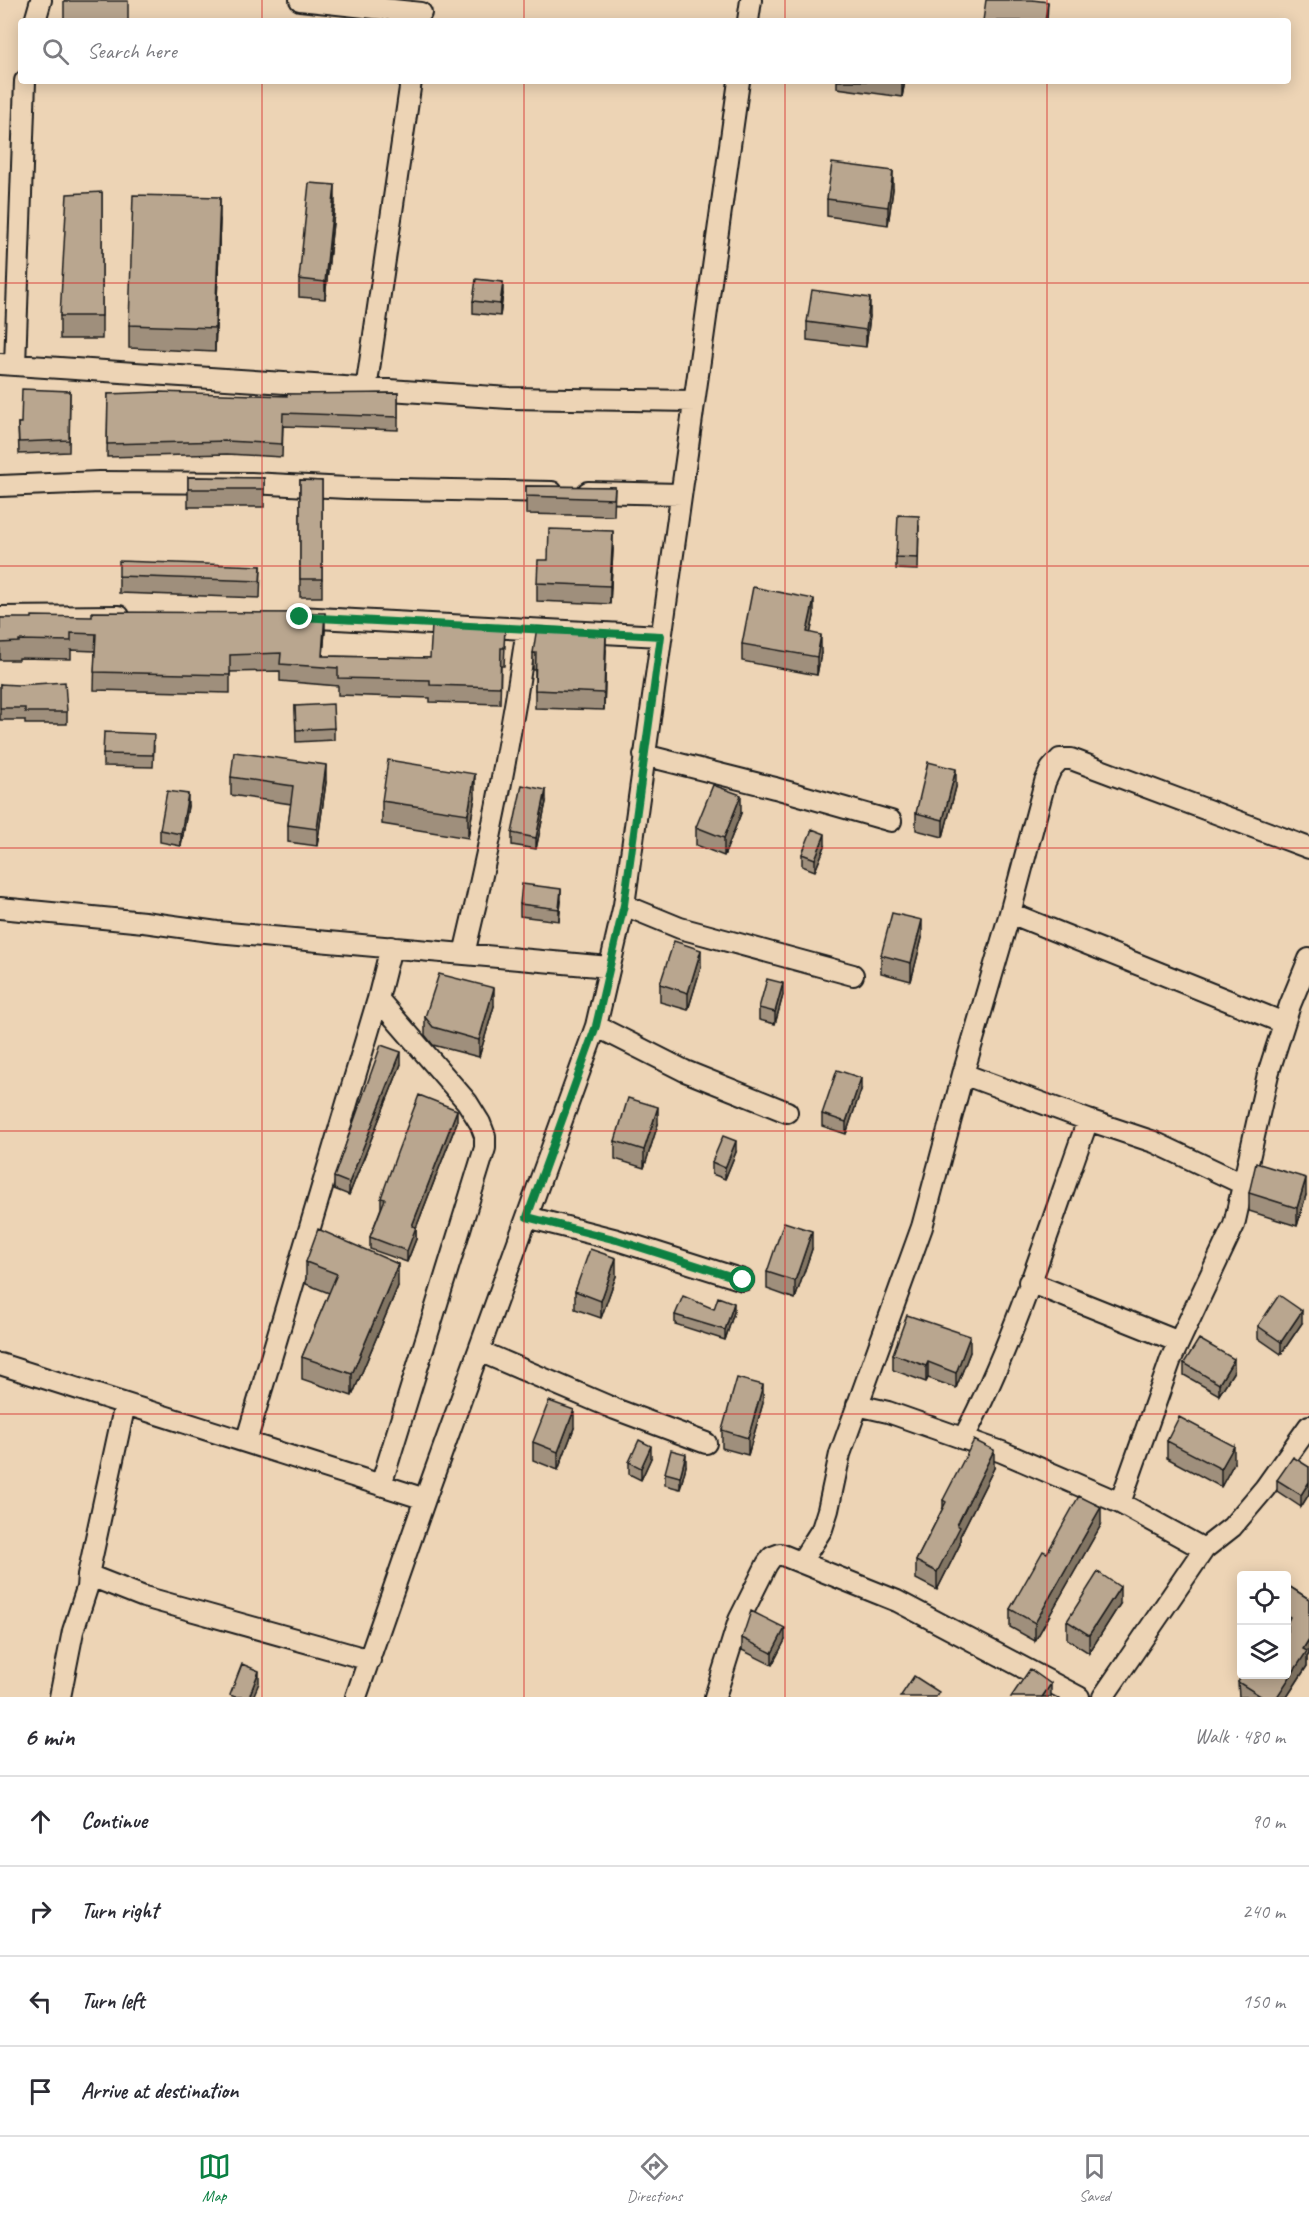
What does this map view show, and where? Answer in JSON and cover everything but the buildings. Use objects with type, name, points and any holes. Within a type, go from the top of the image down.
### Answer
[{"type":"street","points":[[36,18],[40,0]]},
{"type":"street","points":[[300,0],[421,11]]},
{"type":"street","points":[[748,18],[751,0]]},
{"type":"street","points":[[25,84],[8,364],[509,398],[694,401]]},
{"type":"street","points":[[366,390],[411,84]]},
{"type":"street","points":[[356,1697],[596,1026],[624,905],[739,84]]},
{"type":"street","points":[[0,486],[99,482],[251,483],[348,488],[681,494]]},
{"type":"street","points":[[0,617],[139,616]]},
{"type":"street","points":[[277,616],[661,636]]},
{"type":"street","points":[[464,954],[488,855],[514,721],[527,629]]},
{"type":"street","points":[[644,755],[775,788],[891,821]]},
{"type":"street","points":[[801,1562],[822,1529],[840,1454],[922,1227],[1045,782],[1051,769],[1060,759],[1071,759],[1309,848]]},
{"type":"street","points":[[624,905],[680,928],[853,975]]},
{"type":"street","points":[[0,908],[144,922],[217,932],[609,967]]},
{"type":"street","points":[[1010,913],[1284,1023]]},
{"type":"street","points":[[246,1442],[378,999],[391,947]]},
{"type":"street","points":[[1120,1503],[1171,1359],[1234,1225],[1268,1074],[1284,1023],[1309,959]]},
{"type":"street","points":[[378,999],[467,1102],[485,1136],[482,1159],[381,1485]]},
{"type":"street","points":[[596,1026],[685,1071],[788,1112]]},
{"type":"street","points":[[963,1074],[1154,1142],[1243,1184]]},
{"type":"street","points":[[963,1439],[976,1415],[1010,1335],[1088,1120]]},
{"type":"street","points":[[527,1217],[617,1240],[743,1280]]},
{"type":"street","points":[[1029,1282],[1179,1342]]},
{"type":"street","points":[[479,1351],[615,1409],[706,1443]]},
{"type":"street","points":[[0,1364],[425,1499]]},
{"type":"street","points":[[60,1697],[73,1631],[87,1588],[125,1404]]},
{"type":"street","points":[[857,1405],[888,1412],[1002,1452],[1120,1503],[1204,1549]]},
{"type":"street","points":[[1103,1697],[1204,1549],[1232,1527],[1258,1496],[1309,1426]]},
{"type":"street","points":[[715,1697],[739,1620],[767,1564],[772,1557],[780,1554],[897,1601],[1079,1697]]},
{"type":"street","points":[[88,1575],[144,1597],[370,1660]]},
{"type":"route","points":[[300,617],[661,636],[624,905],[596,1026],[527,1217],[617,1240],[743,1280]]}]
